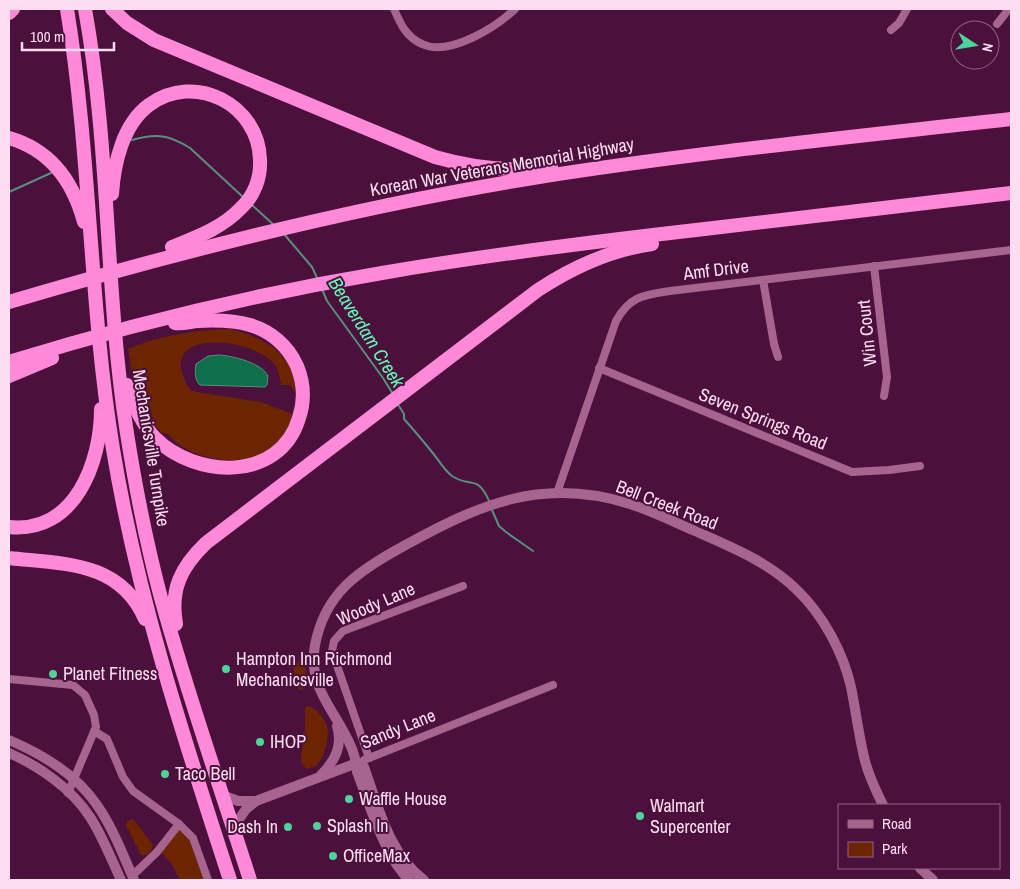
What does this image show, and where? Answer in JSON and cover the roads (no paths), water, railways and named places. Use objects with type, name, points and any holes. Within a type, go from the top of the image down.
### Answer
[{"type":"highway","points":[[9,13],[12,9]]},
{"type":"highway","name":"Mechanicsville Turnpike","points":[[67,9],[83,127],[91,286],[97,320],[109,423],[125,512],[153,629],[180,724],[230,880]]},
{"type":"highway","name":"Mechanicsville Turnpike","points":[[85,9],[100,126],[114,316],[126,425],[144,526],[170,628],[250,880]]},
{"type":"highway","points":[[112,9],[127,24],[154,40],[415,150],[449,161],[480,167],[518,169],[644,161]]},
{"type":"highway","points":[[112,287],[112,192],[121,147],[130,129],[148,106],[164,96],[185,91],[212,94],[230,104],[246,118],[256,135],[260,153],[259,175],[252,194],[242,208],[206,234],[173,246],[138,265]]},
{"type":"highway","name":"Korean War Veterans Memorial Highway","points":[[57,286],[91,286],[138,265],[304,223],[531,178],[644,161],[1011,118]]},
{"type":"highway","points":[[9,138],[29,145],[47,157],[60,169],[71,187],[84,223],[91,286]]},
{"type":"highway","points":[[9,362],[146,324],[298,288],[349,278],[506,253],[1011,193]]},
{"type":"highway","points":[[211,758],[175,618],[174,600],[182,572],[188,561],[206,542],[559,276],[579,266],[632,248],[743,225]]},
{"type":"highway","points":[[9,292],[31,286],[57,286]]},
{"type":"highway","points":[[9,302],[57,286]]},
{"type":"highway","points":[[114,316],[126,379],[133,402],[147,429],[164,446],[174,453],[197,463],[223,468],[249,465],[266,458],[281,448],[298,422],[303,395],[298,368],[282,344],[268,332],[241,323],[210,321],[182,324],[146,324]]},
{"type":"highway","points":[[9,527],[32,526],[58,515],[74,500],[87,476],[95,451],[100,420],[97,320]]},
{"type":"highway","points":[[9,376],[32,365],[61,355],[75,344]]},
{"type":"highway","points":[[9,558],[85,567],[104,574],[121,585],[134,599],[144,618],[180,724]]},
{"type":"street","points":[[394,9],[400,23],[409,36],[423,45],[440,47],[462,42],[487,30],[499,23],[515,9]]},
{"type":"street","points":[[890,30],[899,23],[907,9]]},
{"type":"street","points":[[1000,20],[1008,9]]},
{"type":"street","name":"Amf Drive","points":[[557,493],[619,315],[626,306],[638,297],[670,291],[1011,250]]},
{"type":"street","name":"Win Court","points":[[874,266],[887,377],[884,396]]},
{"type":"street","points":[[763,280],[778,357]]},
{"type":"street","name":"Seven Springs Road","points":[[599,368],[852,472],[920,466]]},
{"type":"street","name":"Bell Creek Road","points":[[409,880],[382,838],[357,772],[357,763],[349,742],[319,689],[314,664],[318,632],[333,600],[342,588],[364,569],[462,515],[512,498],[557,493],[592,495],[650,511],[741,552],[770,568],[797,590],[822,622],[843,660],[851,687],[866,763],[883,804]]},
{"type":"street","name":"Woody Lane","points":[[369,758],[332,651],[334,641],[343,631],[463,586]]},
{"type":"street","points":[[9,679],[73,685],[85,695],[94,715],[96,727],[68,793]]},
{"type":"street","name":"Sandy Lane","points":[[233,828],[246,809],[256,801],[553,686]]},
{"type":"street","points":[[320,777],[334,760],[339,747],[339,734],[334,715]]},
{"type":"street","points":[[94,731],[107,739],[123,777],[133,791],[179,824],[193,838],[208,880]]},
{"type":"street","points":[[9,740],[46,758],[74,779],[98,806],[112,830],[134,878],[168,840],[179,824]]},
{"type":"street","points":[[9,753],[44,773],[68,793],[82,808],[94,823],[121,880]]},
{"type":"street","name":"Bell Creek Road","points":[[357,763],[364,767],[392,841],[410,868],[424,880]]},
{"type":"street","name":"Sandy Lane","points":[[222,795],[238,801],[256,801]]},
{"type":"street","points":[[921,869],[933,880]]},
{"type":"waterway","name":"Beaverdam Creek","points":[[132,140],[149,136],[162,136],[176,140],[190,148],[243,197]]},
{"type":"waterway","name":"Beaverdam Creek","points":[[9,192],[51,173]]},
{"type":"waterway","name":"Beaverdam Creek","points":[[252,205],[275,226]]},
{"type":"waterway","name":"Beaverdam Creek","points":[[284,234],[312,267],[318,280]]},
{"type":"waterway","name":"Beaverdam Creek","points":[[322,289],[327,301],[393,394]]},
{"type":"waterway","name":"Beaverdam Creek","points":[[397,403],[404,414],[404,419],[446,471],[459,480],[478,485],[490,503]]},
{"type":"waterway","name":"Beaverdam Creek","points":[[492,510],[499,526],[533,551]]},
{"type":"place","name":"Hampton Inn Richmond Mechanicsville","points":[[226,669]]},
{"type":"place","name":"Planet Fitness","points":[[53,674]]},
{"type":"place","name":"IHOP","points":[[260,742]]},
{"type":"place","name":"Taco Bell","points":[[165,774]]},
{"type":"place","name":"Waffle House","points":[[349,799]]},
{"type":"place","name":"Walmart Supercenter","points":[[640,816]]},
{"type":"place","name":"Splash In","points":[[317,826]]},
{"type":"place","name":"Dash In","points":[[288,827]]},
{"type":"place","name":"OfficeMax","points":[[333,856]]}]
